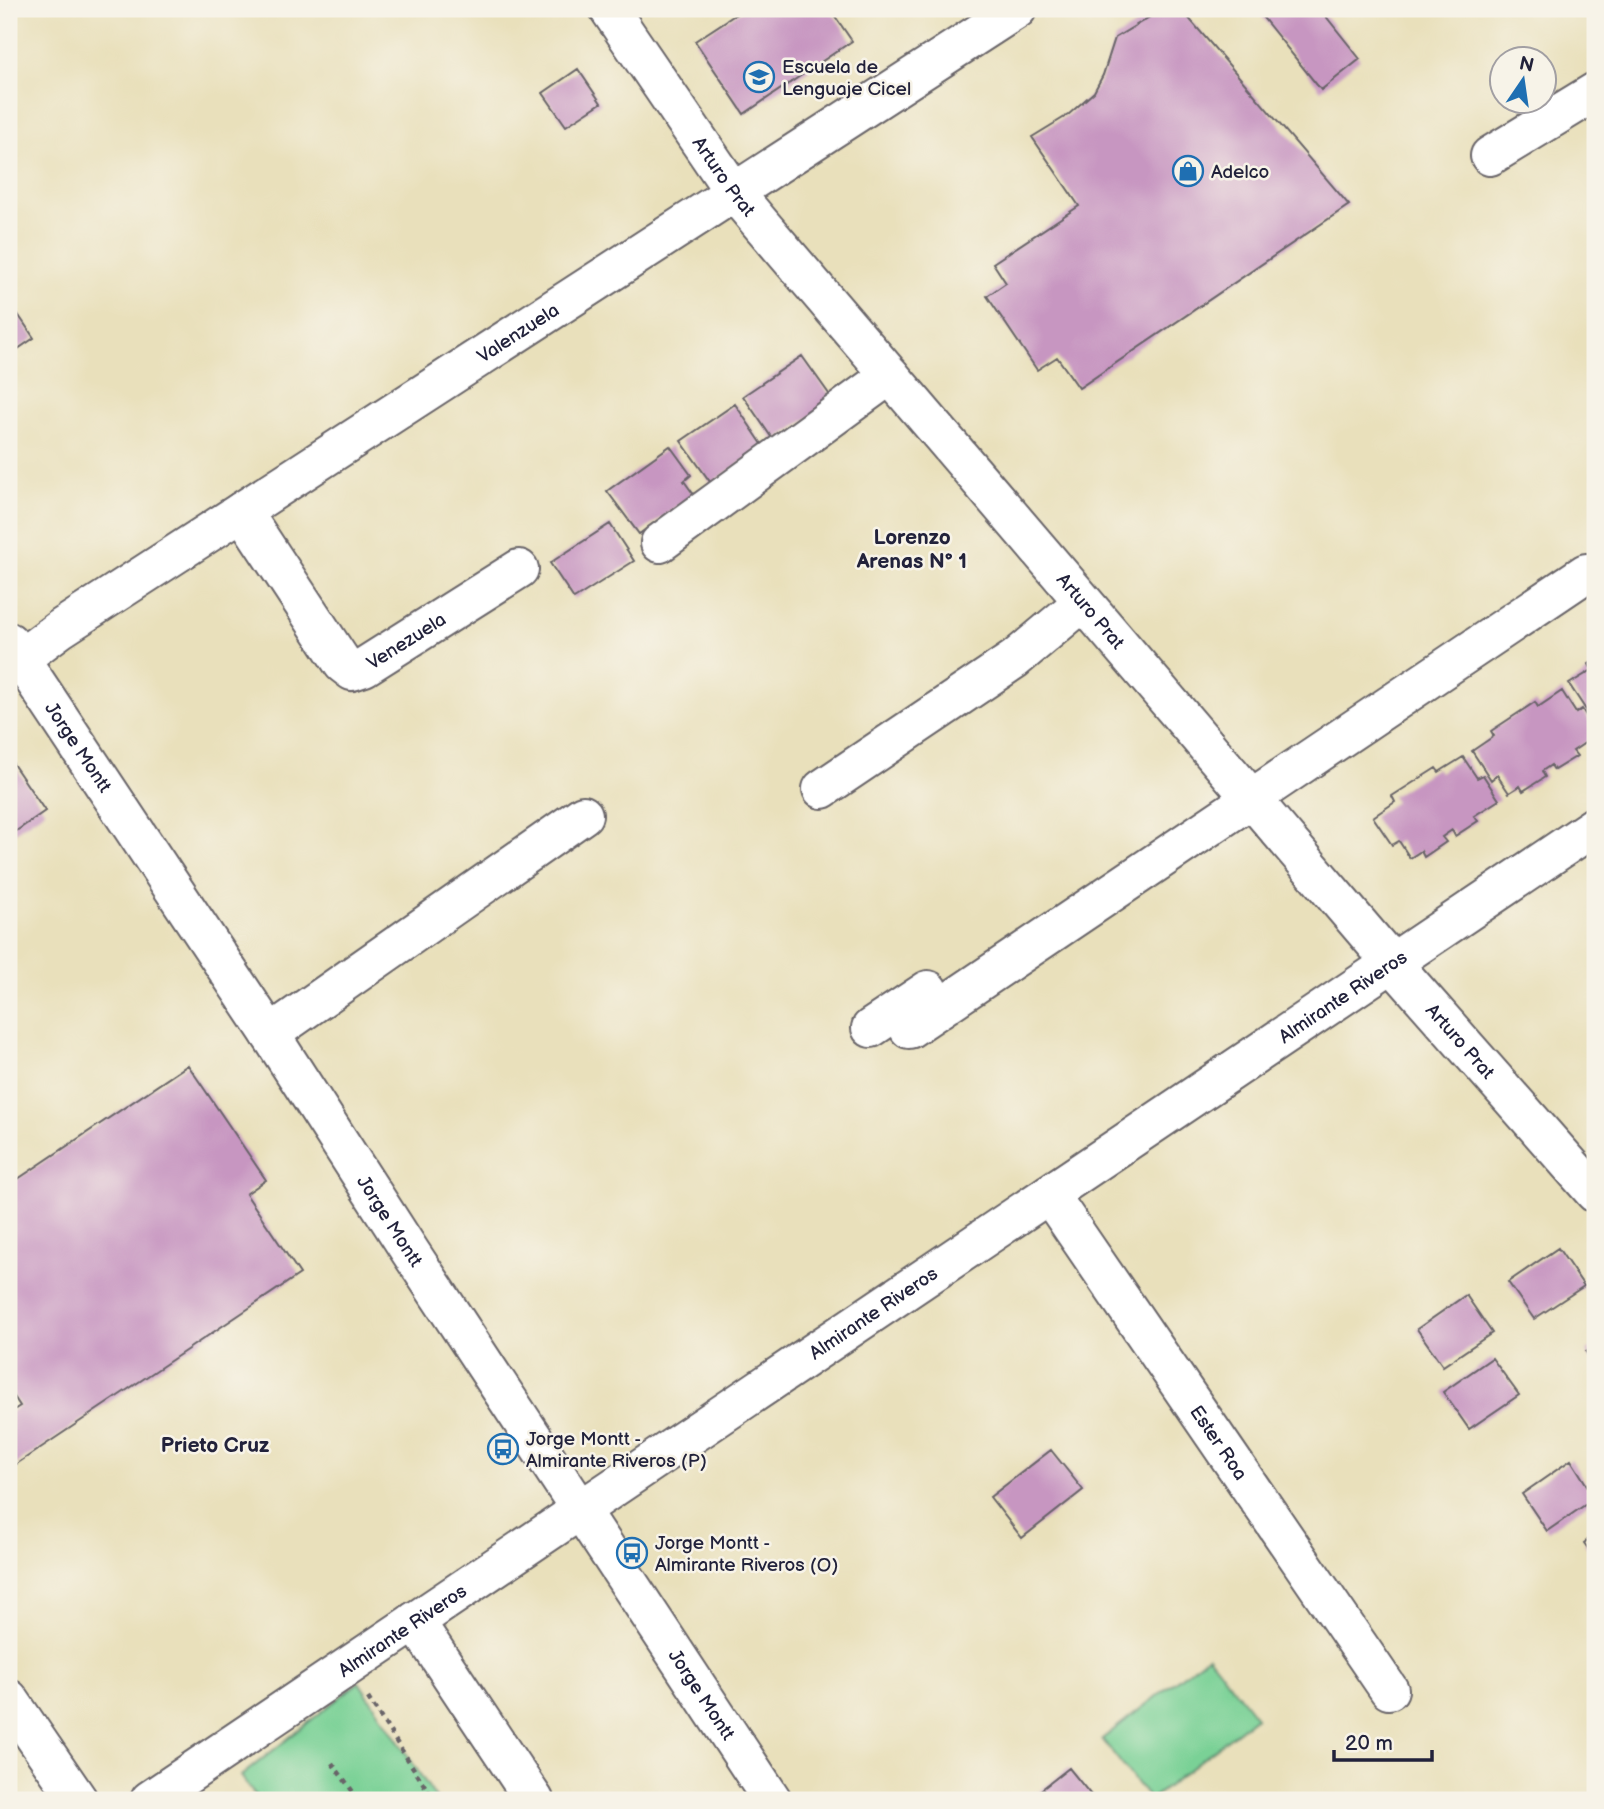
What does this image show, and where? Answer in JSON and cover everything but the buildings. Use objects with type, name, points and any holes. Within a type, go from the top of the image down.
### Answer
[{"type":"street","name":"Arturo Prat","points":[[608,9],[734,192],[1392,963],[1595,1193]]},
{"type":"street","name":"Valenzuela","points":[[12,656],[60,629],[1017,9]]},
{"type":"street","points":[[1490,156],[1595,92]]},
{"type":"street","points":[[660,543],[890,375]]},
{"type":"street","name":"Venezuela","points":[[242,511],[343,664],[352,671],[364,667],[519,569]]},
{"type":"street","points":[[872,1028],[1586,572]]},
{"type":"street","points":[[822,789],[1015,659],[1083,601]]},
{"type":"street","name":"Jorge Montt","points":[[12,656],[270,1034],[772,1800]]},
{"type":"street","points":[[909,1029],[1245,791]]},
{"type":"street","points":[[270,1034],[583,815]]},
{"type":"street","name":"Almirante Riveros","points":[[150,1800],[1595,826]]},
{"type":"street","name":"Ester Roa","points":[[1049,1194],[1389,1690]]},
{"type":"street","points":[[415,1621],[534,1800]]},
{"type":"street","points":[[9,1699],[78,1800]]},
{"type":"path","points":[[369,1698],[434,1800]]},
{"type":"path","points":[[332,1763],[359,1800]]},
{"type":"green space","points":[[1208,1656],[1256,1717],[1150,1800],[1102,1739]]},
{"type":"green space","points":[[359,1682],[437,1800],[258,1800],[241,1776]]},
{"type":"place","name":"Escuela de Lenguaje Cicel","points":[[759,77]]},
{"type":"place","name":"Adelco","points":[[1188,171]]},
{"type":"place","name":"Jorge Montt - Almirante Riveros (P)","points":[[503,1449]]},
{"type":"place","name":"Jorge Montt - Almirante Riveros (O)","points":[[632,1553]]},
{"type":"district","name":"Lorenzo Arenas N° 1","points":[[912,549]]},
{"type":"district","name":"Prieto Cruz","points":[[215,1445]]}]
